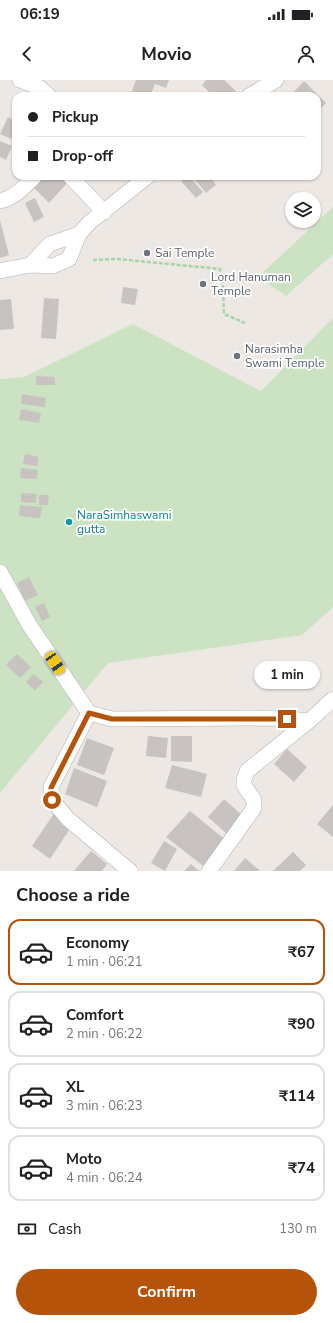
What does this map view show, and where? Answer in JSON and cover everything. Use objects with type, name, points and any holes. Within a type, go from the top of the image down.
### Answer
[{"type":"street","points":[[20,80],[39,87],[44,92]]},
{"type":"street","points":[[256,92],[276,80]]},
{"type":"street","points":[[0,201],[8,200],[32,180]]},
{"type":"street","points":[[74,180],[104,212]]},
{"type":"street","points":[[0,271],[30,266],[52,266],[69,259],[79,234],[89,223],[143,180]]},
{"type":"street","points":[[30,266],[50,244],[79,234]]},
{"type":"street","points":[[0,572],[30,626],[89,713],[112,719],[276,718],[309,721]]},
{"type":"street","points":[[209,871],[254,808],[254,800],[244,785],[247,771],[332,702]]},
{"type":"street","points":[[89,713],[51,788],[52,800],[68,819],[130,871]]},
{"type":"path","points":[[93,260],[118,259],[220,268],[223,286],[224,314],[245,323]]},
{"type":"green space","points":[[333,207],[333,254],[286,296],[258,277],[310,228],[321,228],[321,218]]},
{"type":"green space","points":[[333,318],[333,607],[302,635],[108,663],[0,793],[0,379],[24,377],[133,324],[261,391]]},
{"type":"building","points":[[136,80],[169,80],[166,88],[155,84],[152,92],[132,92]]},
{"type":"building","points":[[206,80],[224,80],[236,91],[209,92],[202,85]]},
{"type":"building","points":[[304,81],[315,92],[294,92]]},
{"type":"building","points":[[321,98],[326,103],[321,108]]},
{"type":"building","points":[[8,117],[12,119],[12,139],[0,134]]},
{"type":"building","points":[[0,141],[12,146],[6,160],[0,157]]},
{"type":"building","points":[[39,180],[70,180],[49,203],[33,187]]},
{"type":"building","points":[[192,180],[203,192],[196,198],[181,181]]},
{"type":"building","points":[[195,180],[212,180],[216,185],[206,193]]},
{"type":"building","points":[[35,198],[44,217],[34,222],[25,203]]},
{"type":"building","points":[[0,220],[9,255],[0,258]]},
{"type":"building","points":[[123,287],[138,289],[135,305],[121,303]]},
{"type":"building","points":[[44,298],[59,299],[56,339],[41,338]]},
{"type":"building","points":[[11,299],[14,329],[0,330],[0,300]]},
{"type":"building","points":[[36,376],[55,377],[55,385],[36,385]]},
{"type":"building","points":[[22,394],[46,398],[45,407],[21,404]]},
{"type":"building","points":[[21,409],[41,413],[39,423],[19,420]]},
{"type":"building","points":[[25,454],[39,457],[37,466],[23,464]]},
{"type":"building","points":[[21,468],[38,470],[37,479],[20,478]]},
{"type":"building","points":[[21,493],[37,494],[36,503],[21,502]]},
{"type":"building","points":[[39,495],[49,495],[48,505],[39,505]]},
{"type":"building","points":[[20,505],[42,507],[40,518],[19,516]]},
{"type":"building","points":[[29,577],[38,595],[25,601],[17,583]]},
{"type":"building","points":[[44,603],[50,617],[42,621],[35,607]]},
{"type":"building","points":[[17,654],[31,667],[20,678],[6,665]]},
{"type":"building","points":[[34,674],[43,682],[35,691],[26,682]]},
{"type":"building","points":[[148,736],[168,738],[166,758],[146,756]]},
{"type":"building","points":[[171,736],[192,736],[192,762],[171,761]]},
{"type":"building","points":[[87,738],[114,748],[104,775],[77,765]]},
{"type":"building","points":[[287,749],[307,767],[294,782],[274,764]]},
{"type":"building","points":[[172,765],[207,774],[201,797],[165,788]]},
{"type":"building","points":[[74,768],[107,781],[97,807],[65,794]]},
{"type":"building","points":[[224,799],[244,817],[228,835],[208,817]]},
{"type":"building","points":[[333,805],[333,837],[317,824]]},
{"type":"building","points":[[190,811],[228,842],[206,868],[166,837]]},
{"type":"building","points":[[55,812],[73,824],[50,859],[32,846]]},
{"type":"building","points":[[164,841],[177,849],[165,871],[151,863]]},
{"type":"building","points":[[91,851],[107,864],[102,871],[74,871]]},
{"type":"building","points":[[293,852],[306,865],[300,871],[273,871]]},
{"type":"building","points":[[245,858],[260,871],[234,871]]},
{"type":"building","points":[[191,864],[199,871],[184,871]]},
{"type":"place","name":"Sai Temple","points":[[147,253]]},
{"type":"place","name":"Lord Hanuman Temple","points":[[203,284]]},
{"type":"place","name":"Narasimha Swami Temple","points":[[237,356]]},
{"type":"place","name":"NaraSimhaswami gutta","points":[[69,522]]},
{"type":"route","points":[[52,800],[51,788],[89,713],[112,719],[287,719]]}]
